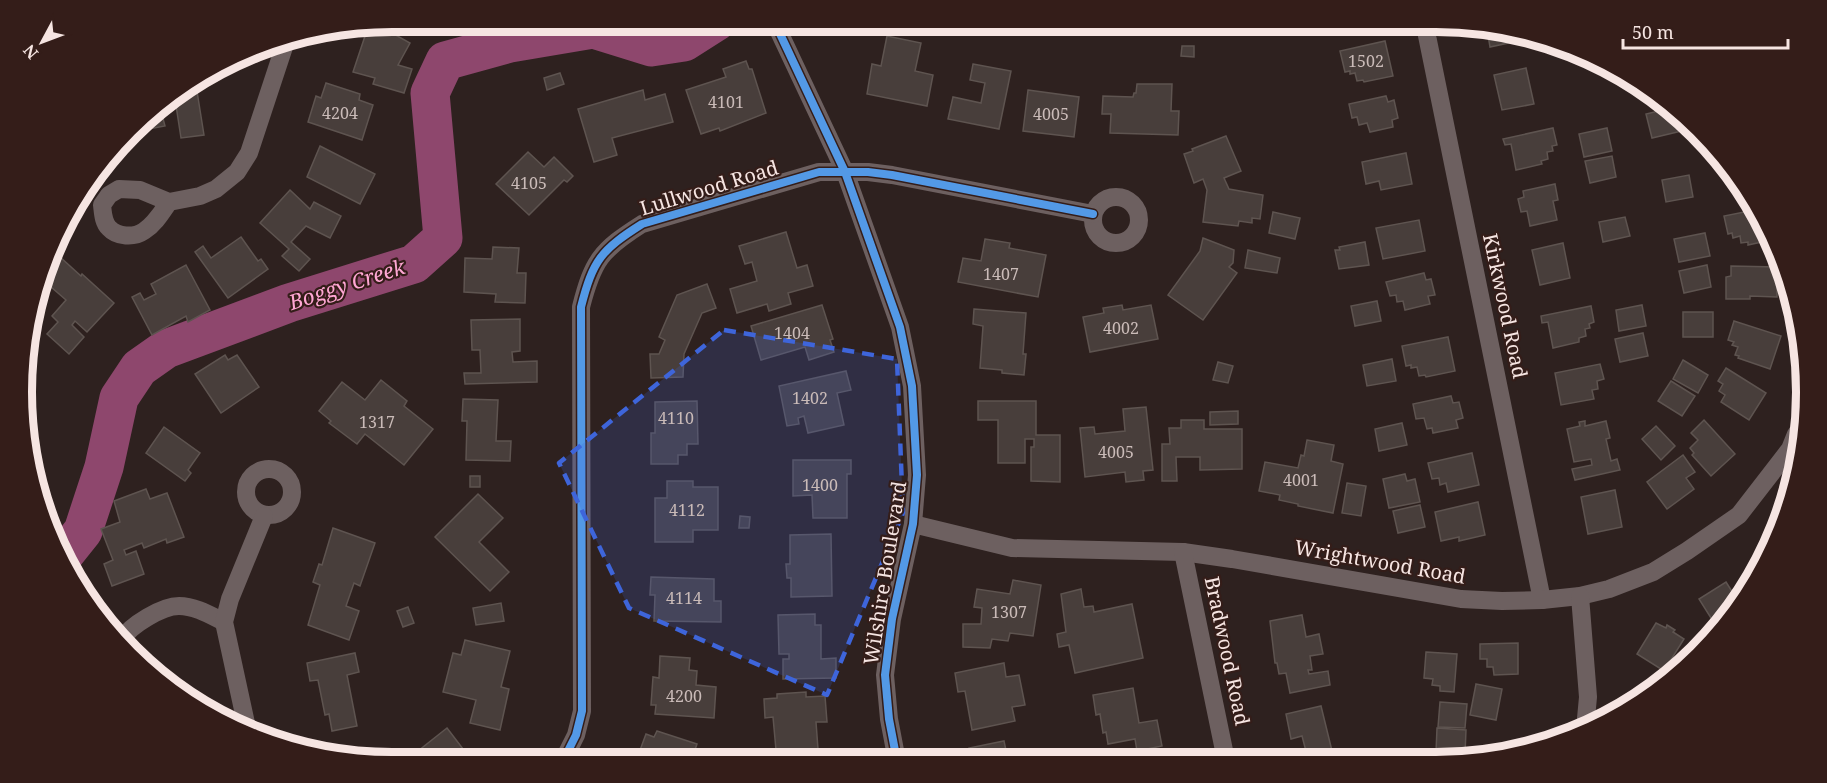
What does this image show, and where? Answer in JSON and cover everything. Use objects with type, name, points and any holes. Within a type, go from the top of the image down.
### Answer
[{"type":"street","name":"Wilshire Boulevard","points":[[779,32],[845,172],[900,327],[912,386],[917,475],[913,524],[892,619],[885,675],[889,719],[895,752]]},
{"type":"street","name":"Kirkwood Road","points":[[1426,32],[1542,600]]},
{"type":"street","points":[[169,202],[200,196],[216,189],[237,172],[249,153],[283,49]]},
{"type":"street","name":"Lullwood Road","points":[[568,752],[576,735],[582,711],[581,308],[587,284],[598,258],[619,239],[642,224],[819,172],[892,176],[1093,214]]},
{"type":"street","name":"Wrightwood Road","points":[[913,524],[1012,548],[1183,552],[1461,599],[1542,600],[1580,596],[1609,589],[1653,572],[1739,514],[1791,443]]},
{"type":"street","points":[[245,720],[224,622],[230,599],[264,516]]},
{"type":"street","name":"Bradwood Road","points":[[1183,552],[1224,752]]},
{"type":"street","points":[[1580,596],[1588,697],[1586,718]]},
{"type":"street","points":[[125,634],[149,616],[178,606],[205,612],[224,622]]},
{"type":"highlighted area","points":[[724,330],[897,359],[903,513],[827,695],[629,608],[559,463]]},
{"type":"building","points":[[390,32],[410,43],[398,65],[412,69],[404,93],[373,84],[375,78],[353,72],[365,36],[360,33]]},
{"type":"building","points":[[887,36],[921,43],[915,71],[933,75],[927,106],[867,94],[872,64],[881,66]]},
{"type":"building","points":[[1488,36],[1518,41],[1490,47]]},
{"type":"building","points":[[1385,41],[1393,76],[1364,82],[1363,80],[1357,81],[1355,73],[1345,72],[1340,51]]},
{"type":"building","points":[[1182,46],[1194,46],[1194,57],[1181,56]]},
{"type":"building","points":[[746,61],[749,69],[752,69],[766,113],[720,131],[719,128],[701,134],[686,90],[726,77],[723,69]]},
{"type":"building","points":[[973,64],[1011,71],[999,129],[948,119],[953,97],[981,103],[985,83],[970,80]]},
{"type":"building","points":[[1526,68],[1534,104],[1502,110],[1494,75]]},
{"type":"building","points":[[560,73],[564,84],[547,90],[544,78]]},
{"type":"building","points":[[326,83],[360,94],[359,100],[373,105],[362,140],[308,122],[316,96],[321,98]]},
{"type":"building","points":[[1137,84],[1172,84],[1171,111],[1179,111],[1178,135],[1110,133],[1111,114],[1102,114],[1103,96],[1133,97]]},
{"type":"building","points":[[197,89],[204,135],[181,138],[176,103]]},
{"type":"building","points":[[643,90],[645,100],[665,94],[673,122],[612,138],[617,155],[594,162],[578,109]]},
{"type":"building","points":[[1028,90],[1079,97],[1074,137],[1023,131]]},
{"type":"building","points":[[1386,96],[1388,102],[1394,100],[1398,118],[1392,120],[1393,127],[1370,132],[1367,123],[1359,125],[1357,117],[1352,118],[1349,104]]},
{"type":"building","points":[[1660,111],[1683,131],[1652,138],[1646,114]]},
{"type":"building","points":[[162,114],[165,126],[149,129],[148,126]]},
{"type":"building","points":[[1553,128],[1557,145],[1552,146],[1553,151],[1547,152],[1548,159],[1541,161],[1542,164],[1516,170],[1511,144],[1505,145],[1503,139]]},
{"type":"building","points":[[1607,128],[1612,151],[1584,157],[1579,134]]},
{"type":"building","points":[[1226,136],[1241,171],[1224,178],[1229,189],[1263,195],[1260,219],[1252,218],[1252,223],[1239,221],[1238,226],[1203,222],[1207,190],[1203,179],[1194,183],[1184,154]]},
{"type":"building","points":[[320,146],[375,174],[360,204],[307,177]]},
{"type":"building","points":[[528,152],[544,167],[554,157],[573,176],[567,182],[564,180],[529,215],[496,184]]},
{"type":"building","points":[[1406,153],[1412,184],[1381,190],[1379,181],[1366,184],[1362,162]]},
{"type":"building","points":[[1612,156],[1616,177],[1590,183],[1585,161]]},
{"type":"building","points":[[1689,175],[1693,197],[1666,202],[1662,180]]},
{"type":"building","points":[[1555,184],[1558,200],[1553,201],[1557,220],[1530,226],[1527,211],[1521,212],[1518,199],[1524,197],[1523,191]]},
{"type":"building","points":[[290,190],[310,209],[314,202],[341,216],[330,238],[306,226],[291,242],[310,259],[299,271],[282,256],[289,249],[260,223]]},
{"type":"building","points":[[1747,211],[1762,242],[1748,245],[1748,242],[1741,243],[1740,236],[1733,238],[1732,233],[1728,234],[1724,216]]},
{"type":"building","points":[[1273,212],[1300,218],[1295,239],[1269,233]]},
{"type":"building","points":[[1625,217],[1630,236],[1603,242],[1599,222]]},
{"type":"building","points":[[1419,220],[1425,251],[1383,259],[1376,228]]},
{"type":"building","points":[[786,232],[797,268],[807,265],[813,286],[788,293],[791,304],[769,311],[767,304],[737,313],[730,289],[757,281],[752,262],[745,264],[739,246]]},
{"type":"building","points":[[1705,233],[1710,256],[1679,262],[1674,239]]},
{"type":"building","points":[[241,237],[258,261],[261,259],[268,269],[228,298],[195,252],[203,246],[211,258]]},
{"type":"building","points":[[1203,238],[1234,250],[1233,263],[1229,267],[1237,273],[1203,320],[1168,295],[1200,251]]},
{"type":"building","points":[[985,239],[1010,243],[1009,248],[1046,255],[1038,297],[958,282],[963,258],[981,261]]},
{"type":"building","points":[[1365,242],[1369,265],[1339,269],[1335,250],[1340,250],[1339,247]]},
{"type":"building","points":[[1563,243],[1570,278],[1540,285],[1532,250]]},
{"type":"building","points":[[493,247],[519,248],[517,273],[526,273],[525,303],[495,302],[496,294],[464,292],[465,258],[492,259]]},
{"type":"building","points":[[1248,250],[1280,258],[1277,273],[1245,268]]},
{"type":"building","points":[[59,256],[81,276],[82,274],[114,303],[87,332],[75,321],[72,325],[84,337],[69,354],[47,334],[58,322],[52,316],[66,300],[51,287],[47,289]]},
{"type":"building","points":[[186,265],[210,310],[188,322],[186,316],[152,335],[132,297],[140,293],[144,300],[156,294],[151,284]]},
{"type":"building","points":[[1707,265],[1711,287],[1684,293],[1679,271]]},
{"type":"building","points":[[1731,266],[1773,267],[1777,279],[1777,297],[1750,296],[1750,299],[1726,299],[1726,277],[1731,276]]},
{"type":"building","points":[[1424,273],[1426,280],[1431,279],[1435,295],[1428,296],[1430,304],[1405,310],[1403,301],[1397,302],[1396,295],[1390,296],[1386,282]]},
{"type":"building","points":[[707,284],[716,308],[702,313],[684,354],[683,377],[651,378],[650,354],[659,354],[665,340],[659,337],[677,295]]},
{"type":"building","points":[[1377,301],[1381,321],[1355,326],[1351,306]]},
{"type":"building","points":[[822,305],[833,339],[830,340],[834,352],[809,360],[805,347],[761,360],[751,326]]},
{"type":"building","points":[[1122,305],[1123,310],[1151,305],[1158,339],[1090,352],[1083,317],[1104,313],[1103,308]]},
{"type":"building","points":[[1642,305],[1646,326],[1619,331],[1616,310]]},
{"type":"building","points":[[1591,306],[1594,322],[1589,324],[1590,328],[1585,329],[1586,336],[1579,338],[1579,342],[1553,348],[1548,322],[1542,323],[1541,316]]},
{"type":"building","points":[[974,309],[1026,313],[1024,375],[980,368],[983,326],[973,324]]},
{"type":"building","points":[[1683,312],[1713,312],[1713,337],[1683,337]]},
{"type":"building","points":[[520,319],[520,351],[512,352],[513,362],[537,361],[537,382],[465,384],[464,373],[481,373],[480,350],[472,350],[471,320]]},
{"type":"building","points":[[1734,321],[1781,336],[1770,369],[1735,355],[1738,347],[1732,345],[1734,342],[1728,340]]},
{"type":"building","points":[[1643,333],[1648,356],[1620,362],[1615,339]]},
{"type":"building","points":[[1448,337],[1455,371],[1426,377],[1425,375],[1419,376],[1417,367],[1406,366],[1402,346]]},
{"type":"building","points":[[225,355],[228,360],[237,355],[259,387],[221,413],[195,374]]},
{"type":"building","points":[[1392,359],[1396,381],[1367,386],[1363,365]]},
{"type":"building","points":[[1683,360],[1708,375],[1698,393],[1673,379]]},
{"type":"building","points":[[1218,362],[1233,366],[1228,383],[1213,380]]},
{"type":"building","points":[[1600,364],[1604,379],[1597,381],[1598,389],[1592,390],[1594,399],[1561,405],[1555,373]]},
{"type":"building","points":[[1726,368],[1766,393],[1749,420],[1721,402],[1725,395],[1719,391],[1723,384],[1718,381]]},
{"type":"building","points":[[846,371],[851,390],[837,393],[844,425],[808,433],[804,416],[798,418],[799,424],[787,426],[779,386]]},
{"type":"building","points":[[381,380],[407,401],[404,406],[433,429],[404,465],[365,434],[357,444],[329,423],[331,421],[319,411],[342,382],[365,400]]},
{"type":"building","points":[[1671,381],[1695,396],[1682,416],[1658,401]]},
{"type":"building","points":[[1451,396],[1453,403],[1459,402],[1463,418],[1456,420],[1458,428],[1433,433],[1432,428],[1427,429],[1424,418],[1416,419],[1413,404]]},
{"type":"building","points":[[463,399],[498,400],[496,441],[511,441],[510,461],[466,460],[467,421],[462,421]]},
{"type":"building","points":[[697,401],[698,444],[687,444],[687,455],[678,455],[678,464],[651,464],[651,433],[655,433],[655,402]]},
{"type":"building","points":[[978,401],[1036,401],[1036,435],[1060,435],[1060,482],[1031,481],[1031,447],[1034,447],[1034,439],[1025,439],[1025,463],[998,463],[998,420],[978,420]]},
{"type":"building","points":[[1146,407],[1153,470],[1143,471],[1144,480],[1126,482],[1125,472],[1085,477],[1080,428],[1094,427],[1095,434],[1125,431],[1123,409]]},
{"type":"building","points":[[1238,411],[1238,424],[1210,425],[1210,412]]},
{"type":"building","points":[[1181,420],[1204,420],[1204,429],[1242,429],[1242,469],[1200,470],[1200,457],[1176,457],[1177,481],[1162,481],[1162,444],[1170,444],[1169,428],[1181,428]]},
{"type":"building","points":[[1704,420],[1735,454],[1711,476],[1692,455],[1694,453],[1690,448],[1698,440],[1691,433]]},
{"type":"building","points":[[1585,421],[1585,426],[1606,421],[1610,438],[1606,439],[1611,461],[1617,459],[1620,470],[1575,480],[1572,469],[1592,465],[1591,459],[1574,462],[1567,429],[1580,426],[1579,422]]},
{"type":"building","points":[[1402,423],[1407,445],[1379,451],[1375,429]]},
{"type":"building","points":[[1656,426],[1675,446],[1661,460],[1642,439]]},
{"type":"building","points":[[164,427],[200,453],[188,470],[191,473],[185,481],[146,453]]},
{"type":"building","points":[[1307,440],[1334,445],[1331,461],[1343,464],[1333,513],[1298,506],[1298,504],[1279,500],[1280,495],[1259,491],[1265,462],[1298,468],[1301,455],[1304,456]]},
{"type":"building","points":[[1472,453],[1479,485],[1448,492],[1446,483],[1440,485],[1439,478],[1432,479],[1428,463]]},
{"type":"building","points":[[1683,455],[1695,472],[1686,478],[1694,489],[1667,509],[1647,482]]},
{"type":"building","points":[[793,460],[851,460],[851,474],[847,474],[847,518],[813,518],[812,495],[793,496]]},
{"type":"building","points":[[1405,474],[1407,481],[1415,479],[1420,502],[1389,508],[1383,479]]},
{"type":"building","points":[[470,476],[480,476],[480,487],[470,487]]},
{"type":"building","points":[[667,481],[693,481],[693,487],[718,487],[718,530],[693,530],[693,542],[655,542],[655,498],[667,498]]},
{"type":"building","points":[[1347,483],[1366,486],[1361,516],[1342,513]]},
{"type":"building","points":[[146,489],[150,499],[167,493],[184,537],[167,543],[166,539],[144,548],[142,543],[124,550],[126,555],[136,551],[144,574],[112,586],[104,564],[113,560],[101,529],[120,522],[114,501]]},
{"type":"building","points":[[1615,490],[1622,527],[1588,534],[1581,497]]},
{"type":"building","points":[[478,494],[503,518],[479,542],[509,572],[490,591],[435,537]]},
{"type":"building","points":[[1478,502],[1485,535],[1459,541],[1459,537],[1441,541],[1435,512]]},
{"type":"building","points":[[1420,505],[1425,527],[1398,533],[1393,511]]},
{"type":"building","points":[[740,516],[750,517],[749,528],[739,528]]},
{"type":"building","points":[[333,528],[375,543],[360,586],[354,583],[346,606],[359,611],[349,640],[308,625],[320,585],[313,582],[319,564],[322,565]]},
{"type":"building","points":[[831,534],[832,596],[791,597],[791,578],[787,578],[786,564],[790,564],[790,535]]},
{"type":"building","points":[[651,577],[714,579],[714,601],[721,601],[721,622],[654,621],[655,595],[650,595]]},
{"type":"building","points":[[1013,580],[1041,585],[1033,636],[1010,633],[1008,641],[992,639],[990,648],[963,647],[963,624],[981,624],[982,608],[974,607],[977,589],[1010,594]]},
{"type":"building","points":[[1726,582],[1734,594],[1713,621],[1699,599]]},
{"type":"building","points":[[1081,589],[1084,607],[1093,606],[1094,612],[1132,604],[1143,658],[1075,673],[1069,645],[1059,647],[1057,634],[1066,632],[1061,594]]},
{"type":"building","points":[[501,603],[504,621],[476,625],[473,608]]},
{"type":"building","points":[[408,607],[414,623],[403,627],[397,611]]},
{"type":"building","points":[[815,614],[815,625],[821,625],[821,659],[836,658],[836,678],[783,679],[783,659],[789,659],[789,654],[779,654],[778,615]]},
{"type":"building","points":[[1302,615],[1306,637],[1319,634],[1323,654],[1310,656],[1312,670],[1308,670],[1309,674],[1328,671],[1330,685],[1290,693],[1286,673],[1279,674],[1277,663],[1275,663],[1270,621]]},
{"type":"building","points":[[1656,623],[1666,628],[1667,625],[1684,639],[1663,670],[1637,654]]},
{"type":"building","points":[[465,640],[510,651],[501,687],[509,689],[500,730],[470,723],[476,700],[443,692],[453,653],[461,655]]},
{"type":"building","points":[[1518,643],[1518,674],[1494,675],[1493,667],[1487,667],[1487,659],[1480,659],[1480,644]]},
{"type":"building","points":[[1426,652],[1457,654],[1454,692],[1440,691],[1440,686],[1432,685],[1433,679],[1424,678]]},
{"type":"building","points":[[355,653],[359,672],[347,675],[357,726],[332,731],[329,714],[325,715],[318,680],[310,681],[307,663]]},
{"type":"building","points":[[660,656],[690,658],[689,670],[697,671],[696,685],[716,687],[714,718],[655,714],[656,705],[651,705],[653,677],[659,678]]},
{"type":"building","points":[[1004,663],[1006,677],[1019,675],[1025,705],[1012,707],[1015,721],[972,730],[965,691],[958,692],[955,673]]},
{"type":"building","points":[[1476,684],[1502,689],[1496,720],[1470,715]]},
{"type":"building","points":[[1133,688],[1139,723],[1157,720],[1162,746],[1137,751],[1135,739],[1108,744],[1106,732],[1103,733],[1100,714],[1096,715],[1093,695]]},
{"type":"building","points":[[806,692],[806,697],[825,696],[827,722],[816,722],[818,749],[825,749],[825,752],[776,752],[773,717],[765,718],[764,699],[777,698],[777,694]]},
{"type":"building","points":[[1440,702],[1467,704],[1465,728],[1438,727]]},
{"type":"building","points":[[1321,706],[1332,752],[1306,752],[1302,736],[1291,739],[1286,714]]},
{"type":"building","points":[[447,728],[465,752],[417,752]]},
{"type":"building","points":[[1437,728],[1466,730],[1465,750],[1436,752]]},
{"type":"building","points":[[657,731],[697,744],[694,752],[639,752],[646,734],[654,737]]},
{"type":"building","points":[[1004,741],[1006,752],[970,752],[969,748]]},
{"type":"waterway","name":"Boggy Creek","points":[[68,549],[83,531],[104,467],[119,398],[139,368],[166,349],[289,303],[414,264],[443,238],[430,93],[445,61],[510,43],[575,32]]},
{"type":"waterway","name":"Boggy Creek","points":[[603,32],[651,47],[684,42],[700,32]]},
{"type":"cycle path","points":[[779,32],[845,172],[900,327],[912,386],[917,475],[913,524],[892,619],[885,675],[889,719],[895,752]]},
{"type":"cycle path","points":[[568,752],[576,735],[582,711],[581,307],[595,267],[608,249],[642,224],[819,172],[868,172],[892,175],[1093,214]]}]
